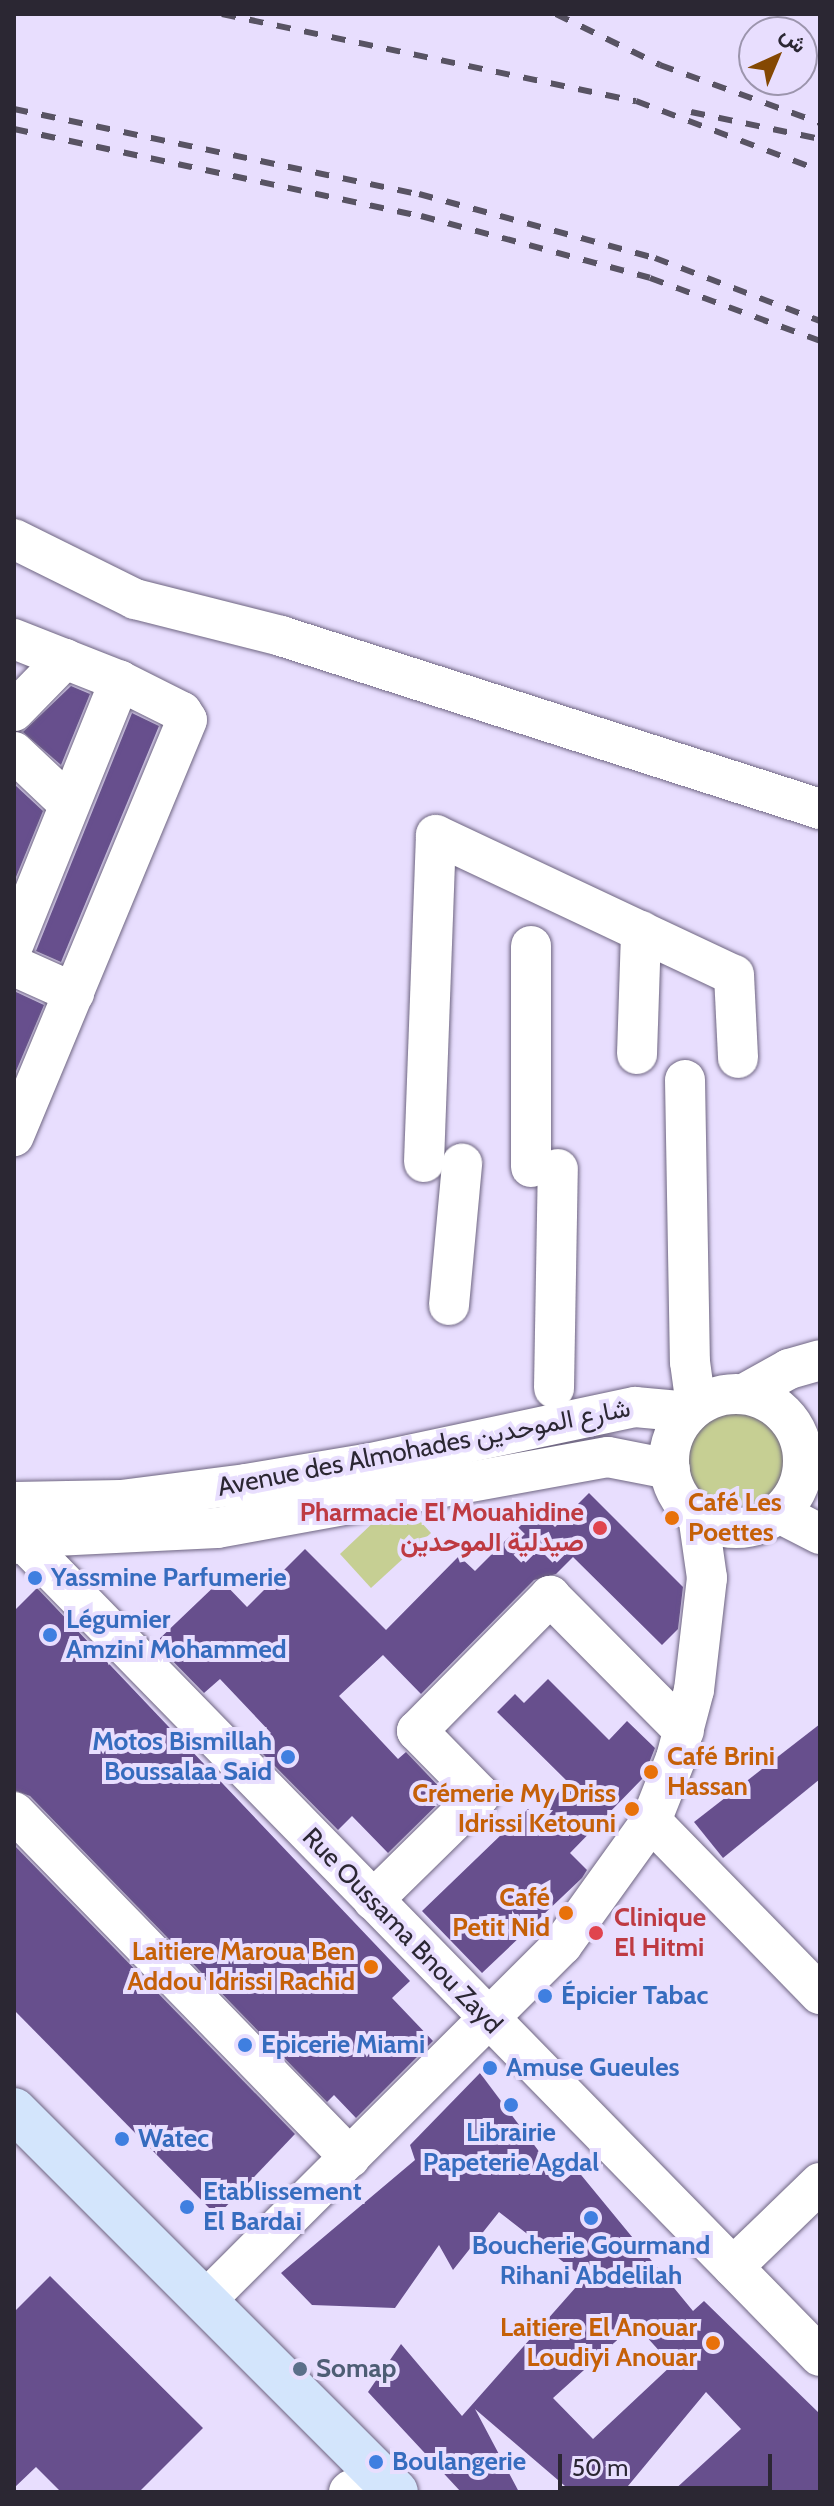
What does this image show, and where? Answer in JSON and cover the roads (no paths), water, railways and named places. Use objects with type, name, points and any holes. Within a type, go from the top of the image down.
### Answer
[{"type":"main road","points":[[14,2110],[396,2492]]},
{"type":"main road","points":[[14,2153],[351,2491]]},
{"type":"street","points":[[14,539],[135,599],[281,636],[820,809]]},
{"type":"street","points":[[14,639],[120,681],[182,712],[187,720],[14,1136]]},
{"type":"street","points":[[15,707],[65,659]]},
{"type":"street","points":[[14,943],[26,868],[68,803],[120,681]]},
{"type":"street","points":[[14,752],[68,803]]},
{"type":"street","points":[[449,1305],[436,835],[734,975],[738,1058]]},
{"type":"street","points":[[637,1054],[641,931]]},
{"type":"street","points":[[531,946],[554,1388]]},
{"type":"street","points":[[14,966],[74,993]]},
{"type":"street","points":[[685,1080],[690,1362],[713,1402]]},
{"type":"street","points":[[795,1489],[713,1523],[698,1515],[675,1487],[670,1469],[677,1429],[713,1402],[789,1369],[820,1360]]},
{"type":"street","points":[[713,1402],[780,1410],[801,1444],[795,1489],[820,1534]]},
{"type":"street","name":"Avenue des Almohades شارع الموحدين","points":[[16,1530],[121,1500],[246,1484],[635,1407],[713,1402]]},
{"type":"street","name":"Avenue des Almohades شارع الموحدين","points":[[16,1530],[217,1528],[608,1457],[670,1469]]},
{"type":"street","points":[[707,1578],[795,1489]]},
{"type":"street","points":[[204,2302],[562,1945],[651,1821],[684,1731],[694,1690],[707,1578],[698,1515]]},
{"type":"street","name":"Rue Oussama Bnou Zayd","points":[[16,1530],[489,2020],[820,2356]]},
{"type":"street","points":[[373,1900],[480,1795],[417,1731],[550,1596],[684,1731]]},
{"type":"street","points":[[14,1812],[350,2158]]},
{"type":"street","points":[[651,1821],[820,1994]]},
{"type":"street","points":[[733,2267],[820,2183]]},
{"type":"railway","points":[[222,14],[636,101],[808,166]]},
{"type":"railway","points":[[556,14],[660,65],[820,123]]},
{"type":"railway","points":[[14,109],[419,194],[655,258],[820,321]]},
{"type":"railway","points":[[691,112],[820,139]]},
{"type":"railway","points":[[14,129],[421,216],[650,278],[820,341]]},
{"type":"place","name":"Café Les Poettes","points":[[672,1518]]},
{"type":"place","name":"Pharmacie El Mouahidine صيدلية الموحدين","points":[[600,1528]]},
{"type":"place","name":"Yassmine Parfumerie","points":[[35,1578]]},
{"type":"place","name":"Légumier Amzini Mohammed","points":[[50,1635]]},
{"type":"place","name":"Motos Bismillah Boussalaa Said","points":[[288,1757]]},
{"type":"place","name":"Café Brini Hassan","points":[[651,1772]]},
{"type":"place","name":"Crémerie My Driss Idrissi Ketouni","points":[[632,1809]]},
{"type":"place","name":"Café Petit Nid","points":[[566,1913]]},
{"type":"place","name":"Clinique El Hitmi","points":[[596,1933]]},
{"type":"place","name":"Laitiere Maroua Ben Addou Idrissi Rachid","points":[[371,1967]]},
{"type":"place","name":"Épicier Tabac","points":[[545,1996]]},
{"type":"place","name":"Epicerie Miami","points":[[245,2045]]},
{"type":"place","name":"Amuse Gueules","points":[[490,2068]]},
{"type":"place","name":"Librairie Papeterie Agdal","points":[[511,2105]]},
{"type":"place","name":"Watec","points":[[122,2139]]},
{"type":"place","name":"Etablissement El Bardai","points":[[187,2207]]},
{"type":"place","name":"Boucherie Gourmand Rihani Abdelilah","points":[[591,2218]]},
{"type":"place","name":"Laitiere El Anouar Loudiyi Anouar","points":[[713,2343]]},
{"type":"place","name":"Somap","points":[[300,2369]]},
{"type":"place","name":"Boulangerie","points":[[376,2462]]}]
